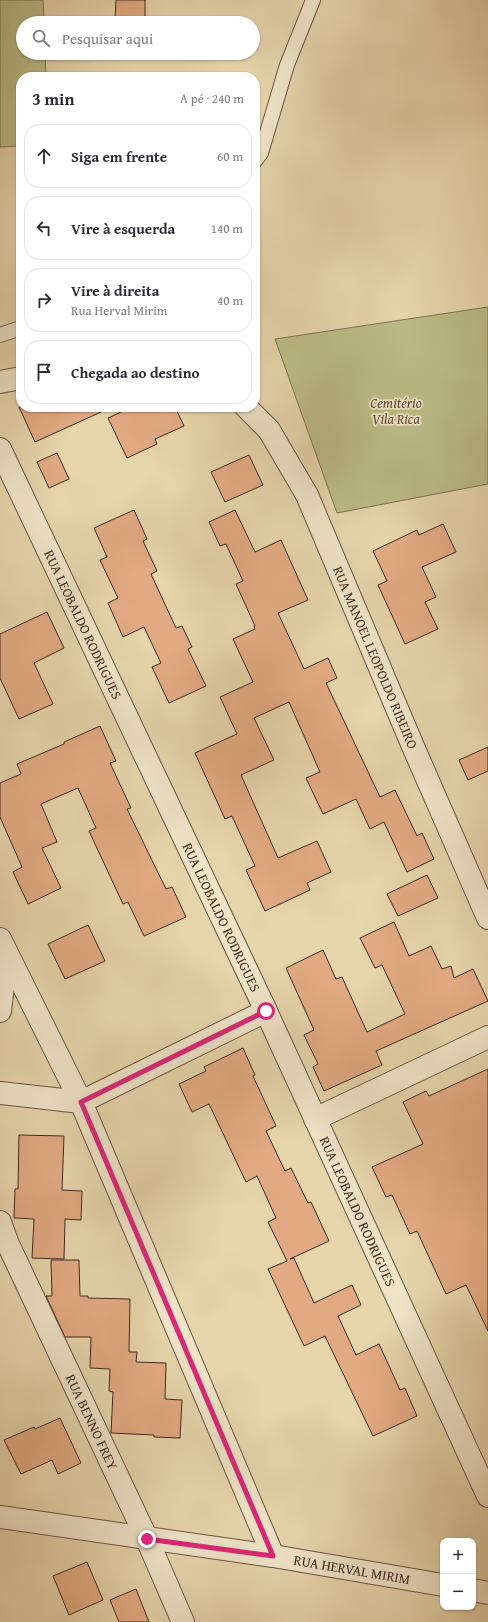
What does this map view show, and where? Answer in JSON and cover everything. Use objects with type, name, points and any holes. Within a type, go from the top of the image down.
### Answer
[{"type":"street","points":[[0,382],[16,379]]},
{"type":"street","name":"RUA MANOEL LEOPOLDO RIBEIRO","points":[[251,412],[269,430],[307,495],[412,744],[488,918]]},
{"type":"street","name":"RUA LEOBALDO RODRIGUES","points":[[0,449],[266,1011],[488,1496]]},
{"type":"street","points":[[0,1011],[3,947]]},
{"type":"street","points":[[3,947],[81,1102],[273,1556]]},
{"type":"street","points":[[0,1093],[81,1102],[266,1011]]},
{"type":"street","points":[[315,1119],[488,1037]]},
{"type":"street","name":"RUA BENNO FREY","points":[[0,1222],[8,1244],[147,1539],[183,1622]]},
{"type":"street","name":"RUA HERVAL MIRIM","points":[[0,1517],[273,1556],[440,1584]]},
{"type":"street","points":[[476,1591],[488,1593]]},
{"type":"lane","points":[[260,154],[287,65],[313,0]]},
{"type":"lane","points":[[0,335],[16,330]]},
{"type":"green space","points":[[0,0],[43,0],[44,16],[16,16],[16,60],[45,60],[46,72],[16,72],[16,146],[0,147]]},
{"type":"green space","name":"Cemitério Vila Rica","points":[[488,307],[488,484],[337,513],[275,339]]},
{"type":"building","points":[[116,0],[145,0],[145,16],[115,16]]},
{"type":"building","points":[[21,412],[101,412],[35,442]]},
{"type":"building","points":[[121,412],[177,412],[184,426],[155,439],[157,444],[127,458],[108,418]]},
{"type":"building","points":[[57,453],[69,479],[49,488],[37,462]]},
{"type":"building","points":[[249,455],[263,485],[225,502],[211,472]]},
{"type":"building","points":[[134,510],[147,539],[143,541],[157,571],[151,574],[176,628],[182,626],[192,647],[188,649],[206,686],[169,703],[152,667],[161,663],[144,627],[123,637],[108,603],[118,598],[100,560],[107,557],[94,528]]},
{"type":"building","points":[[235,510],[255,552],[281,540],[308,600],[278,613],[304,669],[328,658],[337,678],[326,683],[380,797],[395,790],[417,836],[422,833],[434,859],[407,872],[384,822],[370,829],[356,799],[323,814],[306,778],[320,772],[289,702],[254,718],[274,760],[241,775],[278,858],[317,841],[331,872],[307,883],[310,890],[265,911],[246,870],[255,866],[232,816],[225,819],[195,753],[237,734],[220,697],[253,682],[233,639],[255,629],[236,584],[243,581],[226,544],[220,546],[209,522]]},
{"type":"building","points":[[443,524],[456,552],[422,567],[436,597],[425,602],[438,629],[405,644],[378,585],[387,581],[373,551],[417,530],[419,535]]},
{"type":"building","points":[[47,612],[64,648],[34,663],[53,704],[19,719],[0,678],[0,634]]},
{"type":"building","points":[[100,726],[116,761],[110,763],[131,808],[127,809],[166,889],[172,887],[186,917],[144,936],[128,902],[123,904],[89,831],[96,828],[78,788],[41,804],[57,842],[42,848],[61,888],[28,904],[13,872],[22,867],[0,817],[0,783],[21,774],[17,764],[64,744],[64,742]]},
{"type":"building","points":[[488,747],[488,771],[468,780],[459,760]]},
{"type":"building","points":[[427,875],[438,898],[398,916],[387,894]]},
{"type":"building","points":[[394,922],[409,956],[431,946],[442,969],[451,966],[454,978],[473,969],[488,1001],[376,1051],[382,1065],[324,1091],[313,1067],[318,1064],[304,1035],[314,1030],[286,968],[323,950],[336,979],[342,977],[367,1032],[405,1014],[382,965],[375,968],[360,938]]},
{"type":"building","points":[[88,925],[105,961],[65,979],[48,944]]},
{"type":"building","points":[[243,1048],[255,1075],[253,1076],[276,1126],[266,1131],[285,1171],[291,1168],[308,1203],[311,1202],[329,1241],[290,1259],[294,1258],[314,1303],[352,1285],[361,1305],[338,1316],[356,1355],[379,1344],[400,1390],[405,1388],[417,1416],[373,1436],[325,1336],[304,1346],[268,1269],[287,1261],[268,1222],[276,1218],[257,1176],[246,1182],[209,1104],[192,1112],[179,1084],[206,1071],[204,1067]]},
{"type":"building","points":[[488,1069],[488,1331],[466,1285],[446,1294],[417,1231],[410,1234],[392,1195],[386,1197],[372,1167],[423,1144],[403,1102],[426,1091],[429,1096]]},
{"type":"building","points":[[19,1135],[64,1136],[62,1190],[82,1191],[81,1220],[65,1219],[64,1259],[32,1258],[34,1219],[14,1218],[15,1189],[18,1189]]},
{"type":"building","points":[[51,1260],[79,1260],[80,1296],[88,1296],[88,1298],[130,1299],[129,1352],[137,1352],[136,1362],[166,1363],[165,1399],[182,1400],[180,1438],[111,1433],[113,1392],[109,1391],[110,1369],[90,1368],[91,1337],[65,1337],[46,1296],[52,1296]]},
{"type":"building","points":[[60,1418],[81,1463],[58,1474],[52,1460],[21,1474],[4,1440]]},
{"type":"building","points":[[87,1562],[103,1600],[69,1615],[53,1576]]},
{"type":"building","points":[[136,1589],[149,1622],[119,1622],[110,1600]]},
{"type":"route","points":[[147,1539],[273,1556],[81,1102],[266,1011]]}]
